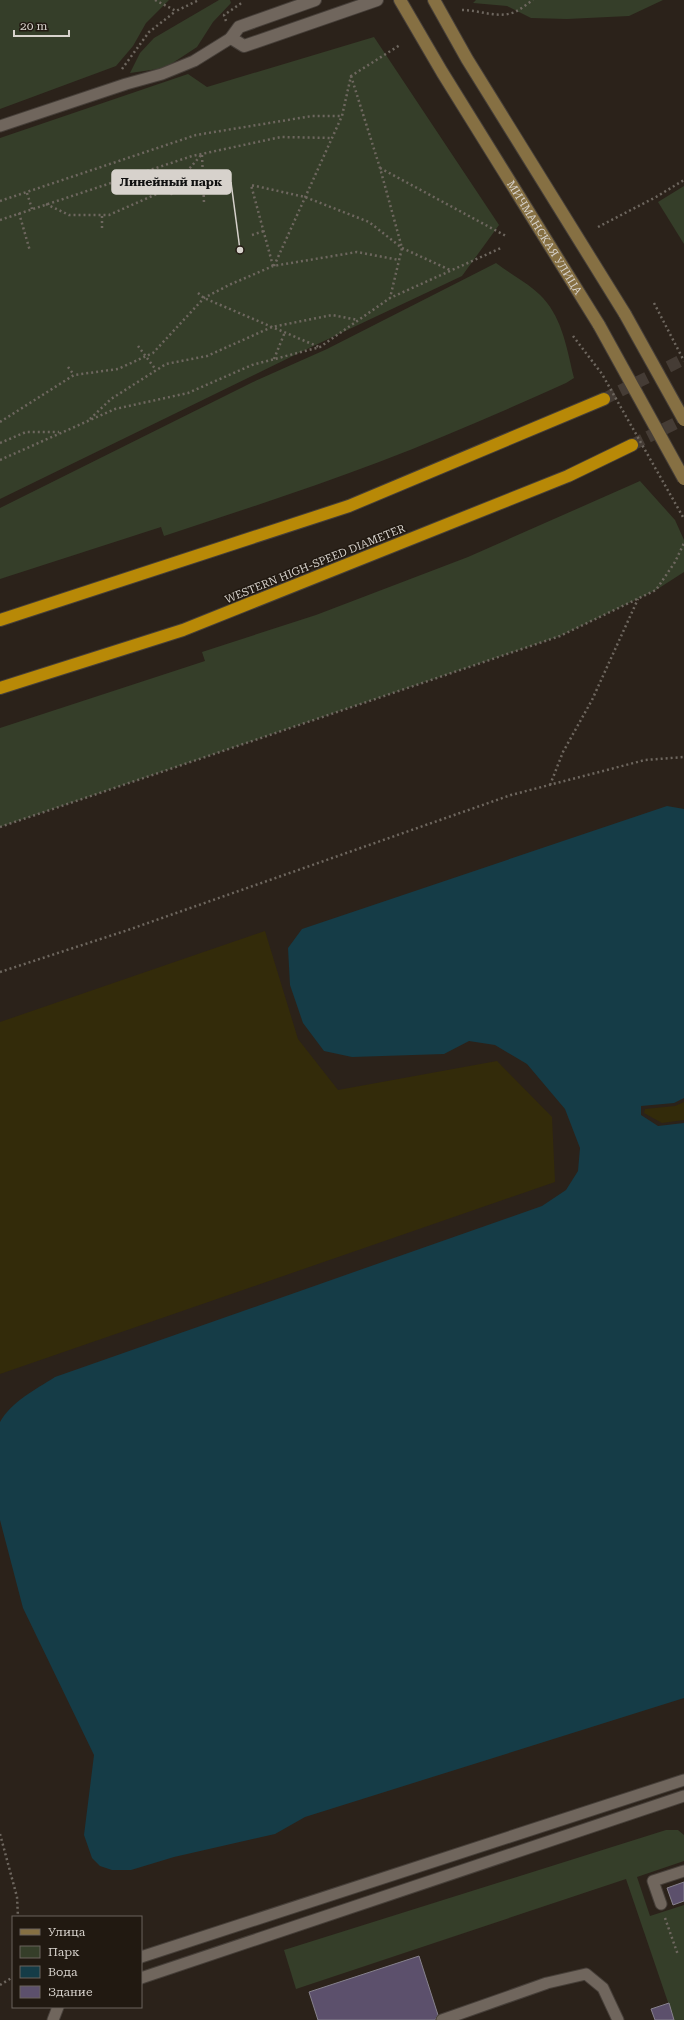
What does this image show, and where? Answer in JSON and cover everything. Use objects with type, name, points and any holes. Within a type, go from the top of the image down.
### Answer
[{"type":"highway","points":[[0,620],[349,506],[604,399]]},
{"type":"highway","name":"WESTERN HIGH-SPEED DIAMETER","points":[[0,688],[183,630],[568,476],[632,445]]},
{"type":"main road","name":"МИЧМАНСКАЯ УЛИЦА","points":[[400,0],[442,72],[599,325],[684,479]]},
{"type":"main road","points":[[434,0],[467,60],[625,314],[684,420]]},
{"type":"street","points":[[315,0],[239,27],[231,38],[244,46],[377,0]]},
{"type":"lane","points":[[0,126],[126,84],[162,74],[194,61],[231,38]]},
{"type":"lane","points":[[142,1957],[684,1780]]},
{"type":"lane","points":[[142,1978],[684,1796]]},
{"type":"lane","points":[[661,1904],[653,1881],[684,1871]]},
{"type":"lane","points":[[442,2020],[547,1983],[586,1974],[603,1988],[618,2020]]},
{"type":"lane","points":[[53,2020],[58,2008]]},
{"type":"path","points":[[155,0],[176,11]]},
{"type":"path","points":[[126,84],[120,72],[149,32],[176,11],[200,0]]},
{"type":"path","points":[[462,10],[474,10],[499,16],[515,12],[533,0]]},
{"type":"path","points":[[224,15],[243,2]]},
{"type":"path","points":[[274,266],[342,116],[351,76],[400,45]]},
{"type":"path","points":[[351,76],[380,168],[402,248],[390,298]]},
{"type":"path","points":[[0,202],[196,135],[312,116],[342,116]]},
{"type":"path","points":[[0,220],[202,154],[281,137],[332,138]]},
{"type":"path","points":[[46,204],[69,215],[109,215],[168,189],[183,176],[202,154]]},
{"type":"path","points":[[202,154],[204,203]]},
{"type":"path","points":[[380,168],[506,236]]},
{"type":"path","points":[[598,227],[656,197],[684,180]]},
{"type":"path","points":[[274,266],[251,185],[305,198],[369,222],[402,248],[451,271]]},
{"type":"path","points":[[168,189],[173,196]]},
{"type":"path","points":[[27,192],[32,209]]},
{"type":"path","points":[[19,213],[30,251]]},
{"type":"path","points":[[102,215],[102,228]]},
{"type":"path","points":[[252,235],[264,231]]},
{"type":"path","points":[[0,460],[115,409],[188,393],[252,365],[320,347],[390,298],[501,248]]},
{"type":"path","points":[[0,422],[74,376],[118,369],[153,353],[204,298],[229,285],[274,266],[357,252],[399,260]]},
{"type":"path","points":[[198,293],[204,298],[320,347]]},
{"type":"path","points":[[654,303],[684,361]]},
{"type":"path","points":[[88,421],[111,399],[166,364],[207,356],[272,327],[332,315],[359,320]]},
{"type":"path","points":[[274,359],[285,332]]},
{"type":"path","points":[[573,336],[602,374],[683,517]]},
{"type":"path","points":[[138,346],[156,370]]},
{"type":"path","points":[[68,367],[74,376]]},
{"type":"path","points":[[0,444],[26,432],[62,432]]},
{"type":"path","points":[[0,827],[560,636],[656,590],[675,562],[684,543]]},
{"type":"path","points":[[550,785],[563,752],[592,700],[638,599]]},
{"type":"path","points":[[0,972],[128,930],[511,795],[645,760],[684,757]]},
{"type":"path","points":[[0,1834],[17,1897],[18,1916]]},
{"type":"path","points":[[661,1904],[678,1955]]},
{"type":"path","points":[[0,1985],[12,1978]]},
{"type":"green space","points":[[0,0],[169,0],[146,23],[133,46],[116,66],[0,109]]},
{"type":"green space","points":[[219,0],[230,0],[231,3],[213,22],[197,47],[165,68],[130,73],[140,53],[154,38]]},
{"type":"green space","points":[[476,0],[663,0],[629,16],[567,19],[531,18],[507,6],[473,3]]},
{"type":"green space","points":[[374,37],[499,225],[462,276],[305,350],[0,499],[0,138],[188,74],[207,87]]},
{"type":"green space","points":[[684,186],[684,244],[658,202]]},
{"type":"green space","points":[[496,263],[539,293],[550,307],[560,326],[574,378],[566,383],[450,434],[326,482],[164,536],[161,527],[0,579],[0,508],[253,382],[327,349]]},
{"type":"green space","points":[[640,481],[675,520],[684,540],[684,572],[656,590],[560,636],[0,827],[0,728],[205,661],[202,652],[316,615],[468,557]]},
{"type":"green space","points":[[666,1830],[678,1830],[684,1835],[684,1861],[637,1877],[650,1916],[684,1905],[684,2020],[674,2020],[626,1879],[296,1989],[284,1950]]},
{"type":"sand","points":[[265,931],[298,1039],[338,1090],[497,1061],[552,1117],[555,1182],[0,1374],[0,1022]]},
{"type":"sand","points":[[684,1102],[684,1120],[662,1123],[644,1113],[645,1109],[675,1106]]},
{"type":"water","points":[[667,806],[684,809],[684,1098],[674,1103],[641,1106],[641,1115],[658,1126],[684,1123],[684,1698],[305,1817],[275,1834],[174,1857],[131,1870],[112,1870],[100,1866],[92,1858],[84,1835],[94,1755],[23,1608],[0,1520],[0,1422],[17,1402],[55,1377],[542,1206],[566,1190],[578,1171],[580,1148],[565,1109],[527,1064],[495,1045],[469,1041],[444,1054],[352,1057],[324,1051],[303,1023],[290,985],[288,948],[302,929]]},
{"type":"building","points":[[684,1882],[684,1901],[673,1905],[667,1888]]},
{"type":"building","points":[[419,1956],[438,2015],[435,2020],[318,2020],[309,1992]]},
{"type":"building","points":[[669,2003],[674,2020],[655,2020],[651,2009]]},
{"type":"tunnel","points":[[604,399],[684,359]]},
{"type":"tunnel","points":[[632,445],[684,419]]},
{"type":"place","name":"Линейный парк","points":[[240,250]]}]
